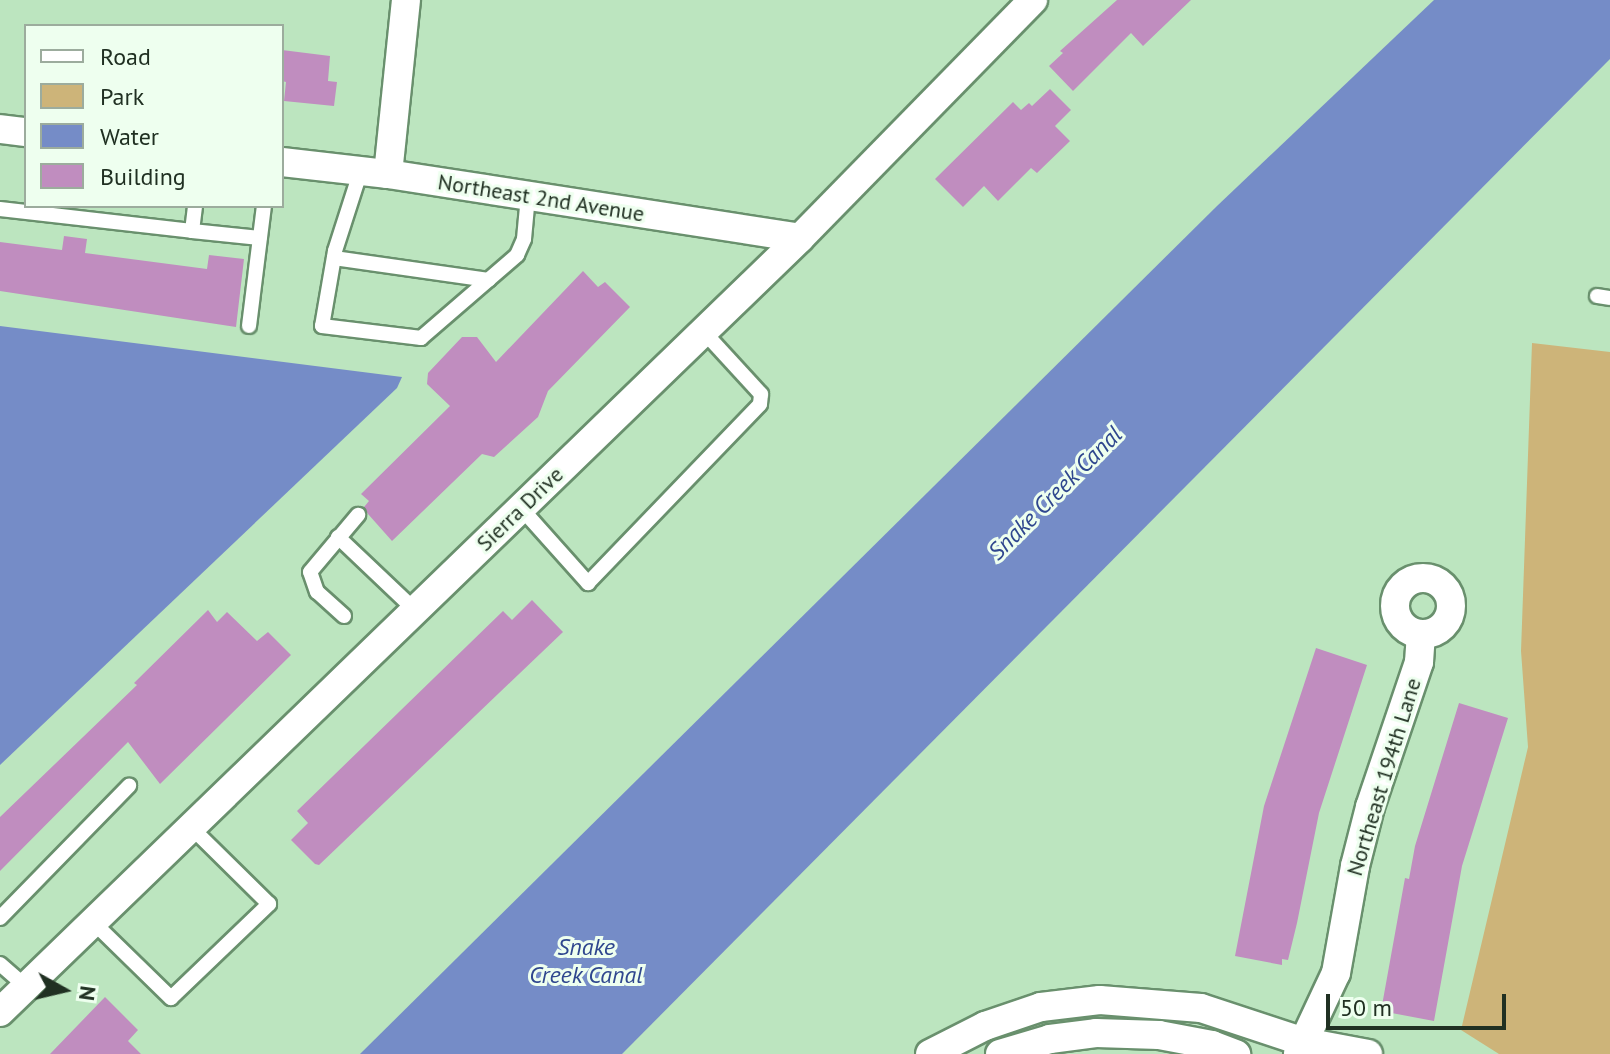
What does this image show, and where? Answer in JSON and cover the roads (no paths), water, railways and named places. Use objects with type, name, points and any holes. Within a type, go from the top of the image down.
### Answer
[{"type":"street","points":[[374,174],[406,0]]},
{"type":"street","name":"Sierra Drive","points":[[0,1012],[193,829],[800,238],[1033,0]]},
{"type":"street","points":[[0,129],[24,132]]},
{"type":"street","name":"Northeast 2nd Avenue","points":[[284,162],[800,238]]},
{"type":"street","name":"Northeast 194th Lane","points":[[1310,1050],[1336,973],[1355,866],[1419,662],[1421,634]]},
{"type":"street","points":[[930,1054],[985,1026],[1041,1007],[1100,1000],[1201,1008],[1310,1050],[1368,1054]]},
{"type":"street","points":[[1000,1054],[1050,1039],[1096,1033],[1159,1035],[1212,1045],[1236,1054]]},
{"type":"lane","points":[[374,174],[350,206],[334,258],[322,326],[421,338],[517,255],[524,239],[528,196]]},
{"type":"lane","points":[[192,231],[195,208]]},
{"type":"lane","points":[[249,326],[264,208]]},
{"type":"lane","points":[[0,209],[260,238]]},
{"type":"lane","points":[[334,258],[488,280]]},
{"type":"lane","points":[[521,508],[588,583],[760,404],[761,394],[703,331]]},
{"type":"lane","points":[[344,616],[317,592],[310,572],[358,515]]},
{"type":"lane","points":[[338,537],[416,611]]},
{"type":"lane","points":[[0,918],[129,786]]},
{"type":"lane","points":[[93,922],[171,998],[269,904],[193,829]]},
{"type":"lane","points":[[0,964],[26,987]]},
{"type":"water","name":"Snake Creek Canal","points":[[1434,0],[1610,0],[1610,59],[622,1054],[360,1054],[1217,206]]},
{"type":"water","points":[[0,326],[402,377],[397,388],[0,765]]}]
